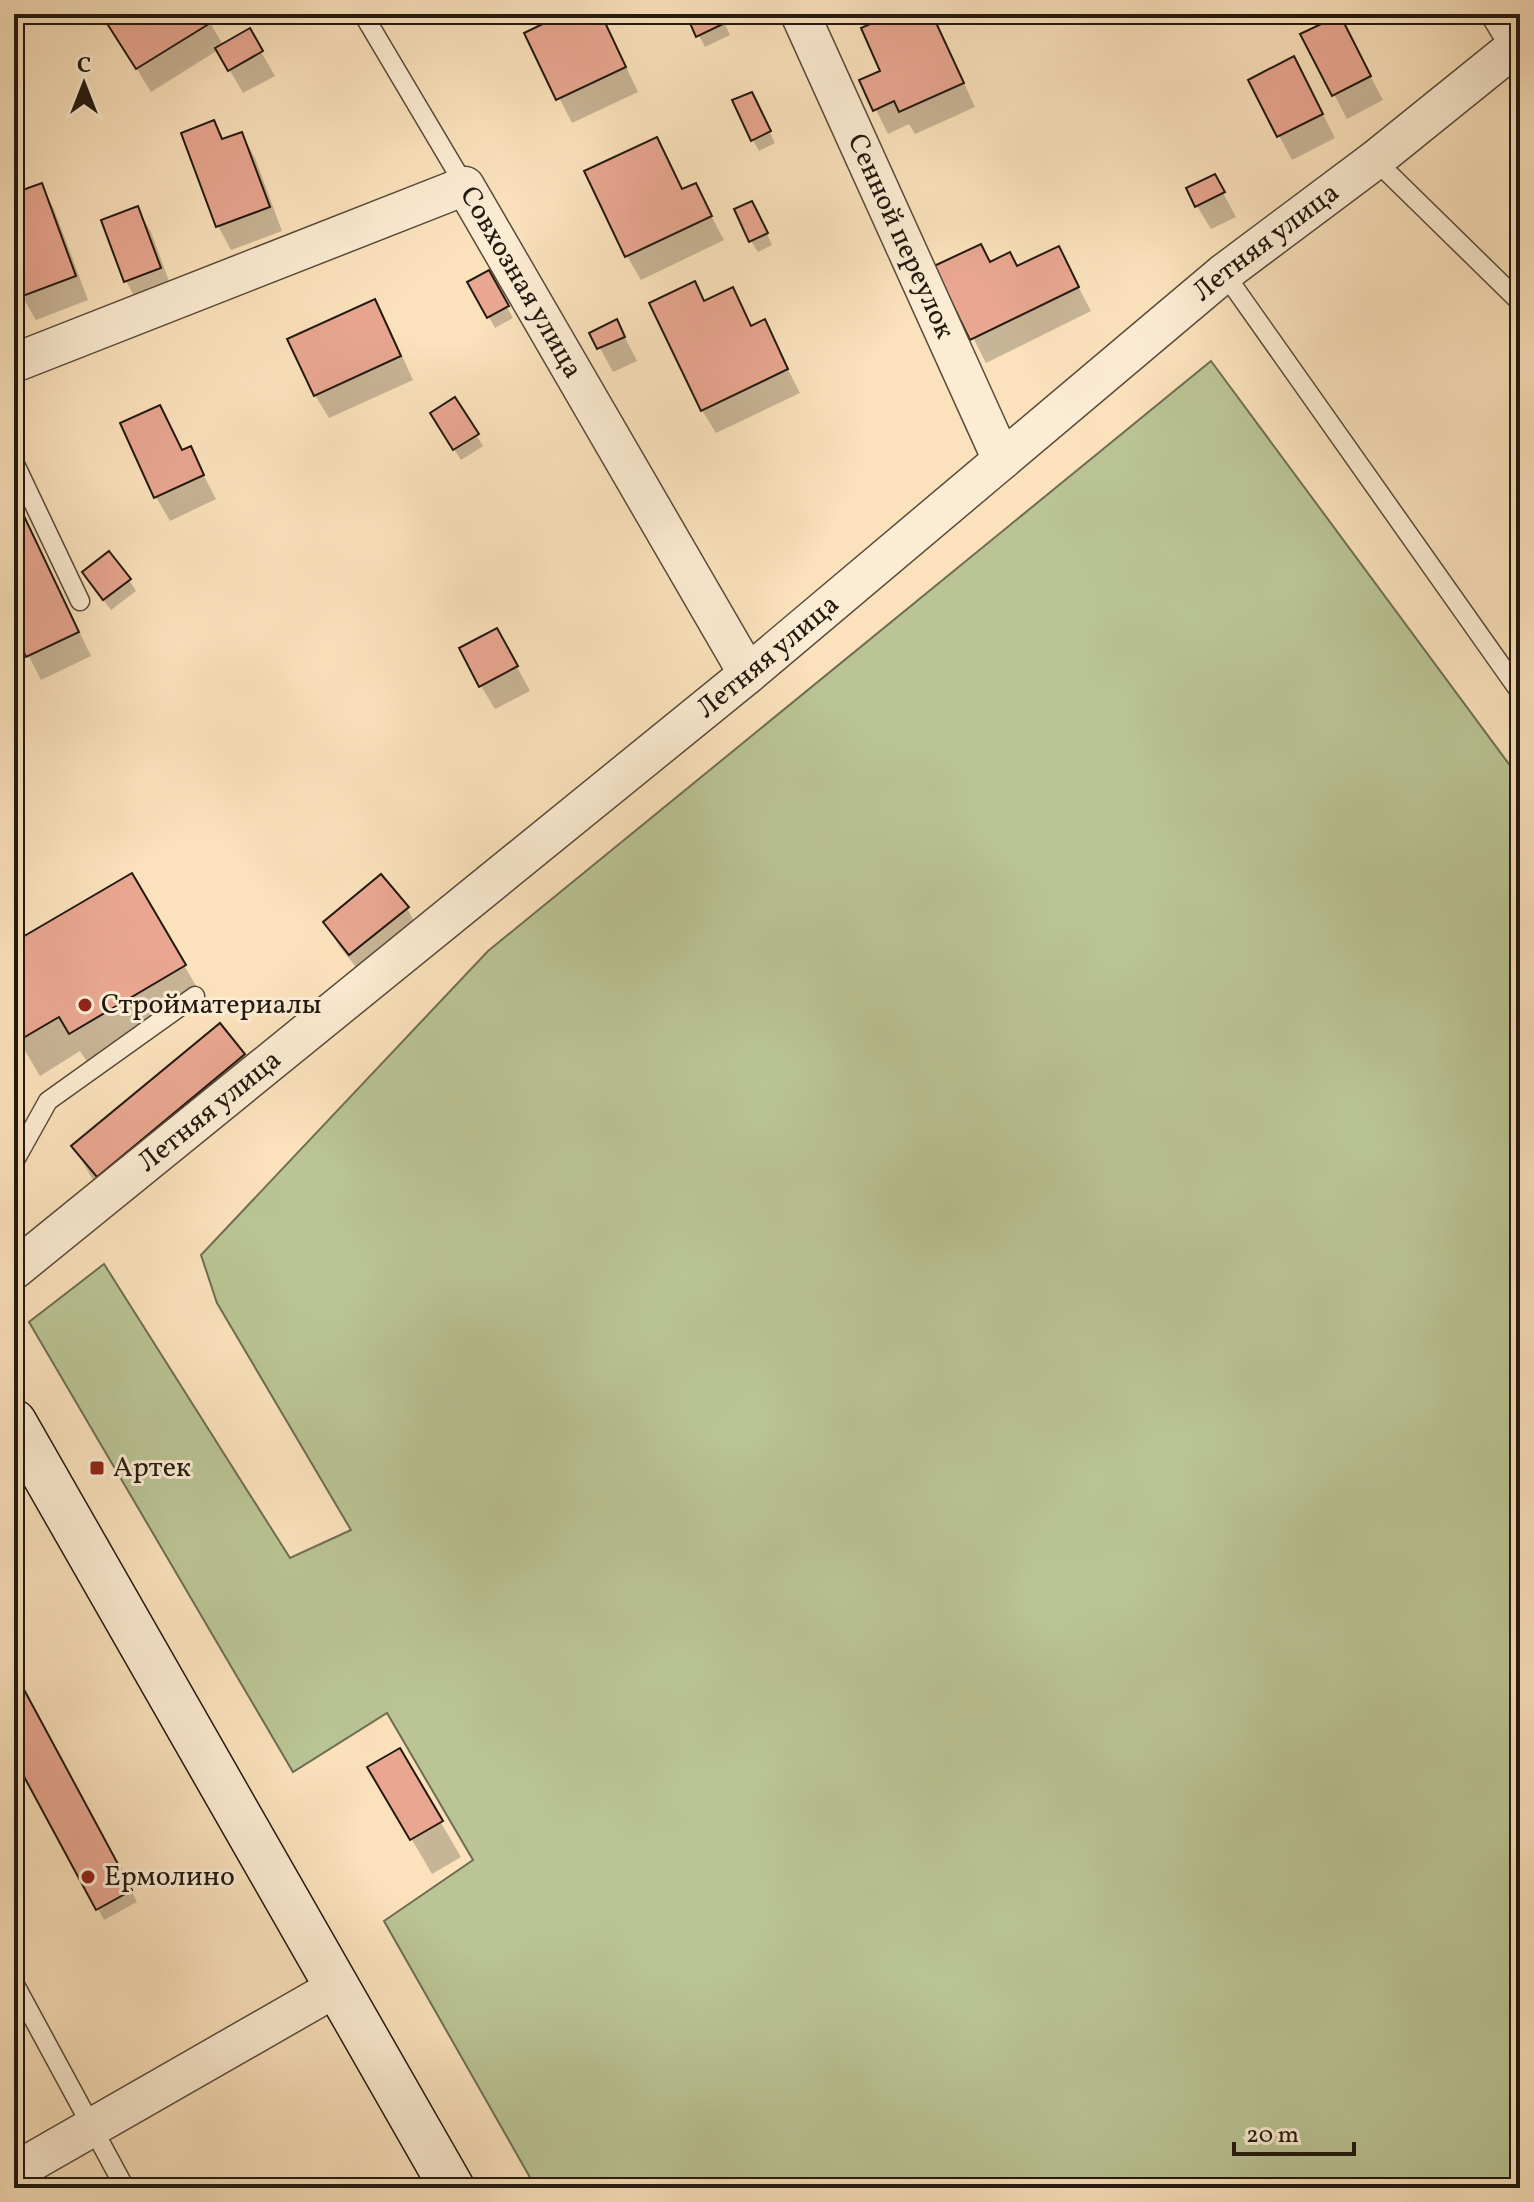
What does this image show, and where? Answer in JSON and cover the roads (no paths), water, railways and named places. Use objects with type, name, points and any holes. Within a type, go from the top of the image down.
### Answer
[{"type":"street","name":"Сенной переулок","points":[[800,14],[1002,460]]},
{"type":"street","points":[[1501,14],[1520,44]]},
{"type":"street","name":"Летняя улица","points":[[14,1270],[748,674],[1224,273],[1375,160],[1520,44]]},
{"type":"street","name":"Совхозная улица","points":[[14,363],[465,186],[748,674]]},
{"type":"street","points":[[14,1422],[452,2188]]},
{"type":"street","points":[[14,2172],[337,1987]]},
{"type":"lane","points":[[363,14],[465,186]]},
{"type":"lane","points":[[1375,160],[1520,302]]},
{"type":"lane","points":[[1224,273],[1520,692]]},
{"type":"lane","points":[[14,462],[80,601]]},
{"type":"lane","points":[[14,1162],[48,1101],[195,996]]},
{"type":"lane","points":[[14,1983],[125,2188]]},
{"type":"place","name":"Стройматериалы","points":[[85,1005]]},
{"type":"place","name":"Артек","points":[[97,1468]]},
{"type":"place","name":"Ермолино","points":[[88,1877]]}]
